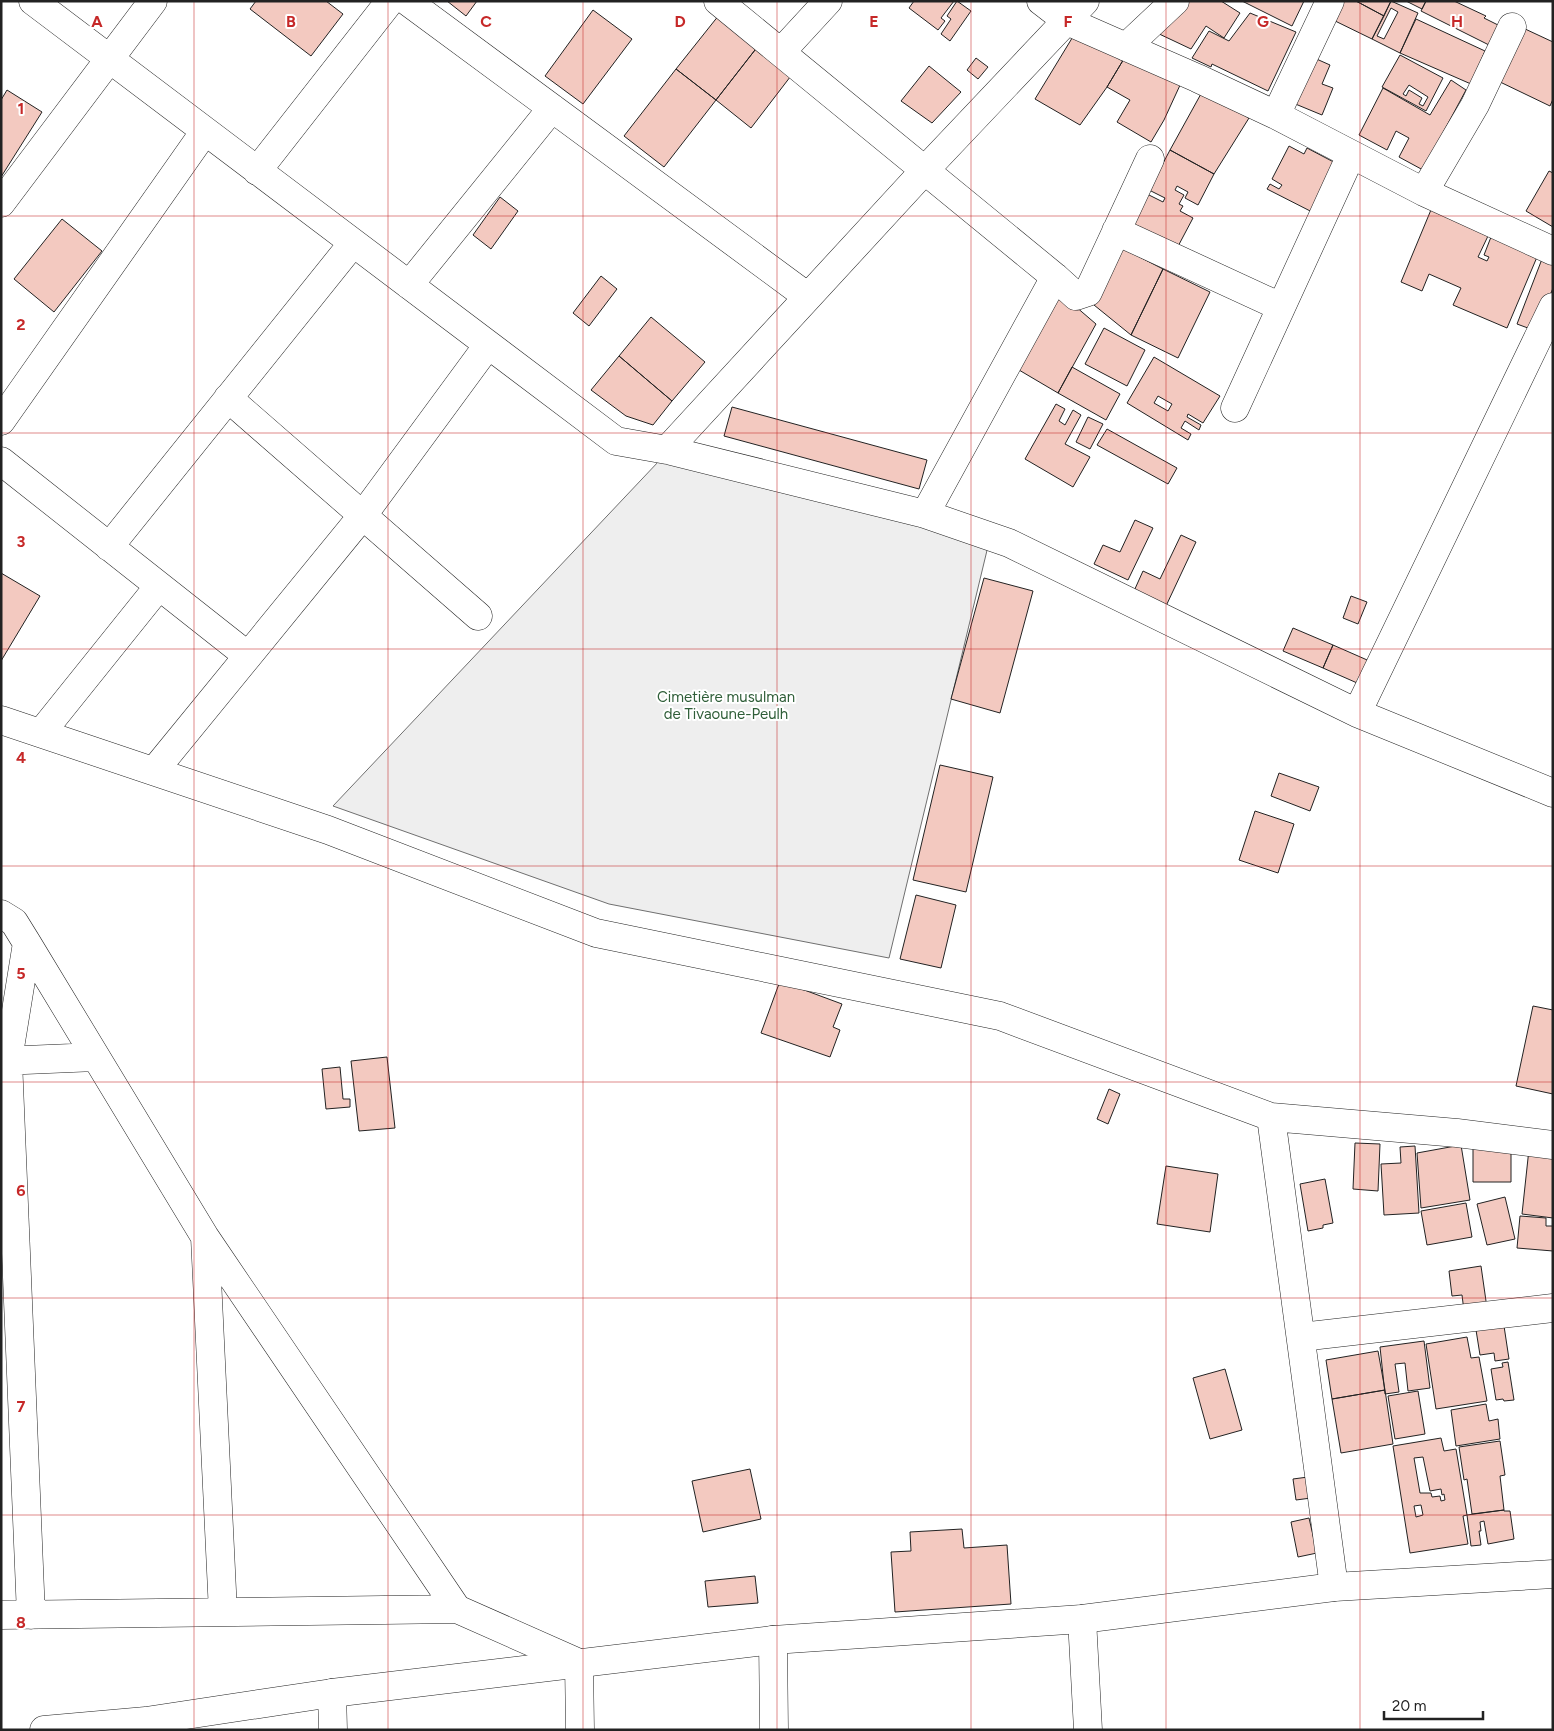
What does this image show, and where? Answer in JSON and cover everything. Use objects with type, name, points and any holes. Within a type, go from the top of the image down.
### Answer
[{"type":"street","points":[[33,1],[616,441],[666,450],[924,514],[1009,543],[1357,714],[1553,794]]},
{"type":"street","points":[[1,203],[153,1]]},
{"type":"street","points":[[257,171],[390,1]]},
{"type":"street","points":[[407,1],[808,297]]},
{"type":"street","points":[[718,1],[1076,296],[1088,292],[1150,159]]},
{"type":"street","points":[[781,52],[828,1]]},
{"type":"street","points":[[1041,1],[1067,22],[1197,78],[1276,115],[1424,192],[1553,251]]},
{"type":"street","points":[[666,450],[925,170],[1085,1]]},
{"type":"street","points":[[1126,47],[1175,1]]},
{"type":"street","points":[[1276,115],[1330,1]]},
{"type":"street","points":[[1424,192],[1475,105],[1512,26]]},
{"type":"street","points":[[409,285],[552,108]]},
{"type":"street","points":[[1,421],[205,131]]},
{"type":"street","points":[[1235,408],[1351,155]]},
{"type":"street","points":[[1116,231],[1281,307]]},
{"type":"street","points":[[109,546],[352,243]]},
{"type":"street","points":[[924,514],[1055,277]]},
{"type":"street","points":[[1357,714],[1553,307]]},
{"type":"street","points":[[154,771],[363,515],[488,345]]},
{"type":"street","points":[[228,398],[478,616]]},
{"type":"street","points":[[1,461],[248,656]]},
{"type":"street","points":[[41,733],[160,586]]},
{"type":"street","points":[[1,720],[328,830],[596,933],[1000,1016],[1271,1117],[1457,1133],[1553,1145]]},
{"type":"street","points":[[11,927],[96,1057],[205,1237],[457,1609]]},
{"type":"street","points":[[11,927],[5,1060],[30,1615]]},
{"type":"street","points":[[5,1060],[96,1057]]},
{"type":"street","points":[[1271,1117],[1334,1587]]},
{"type":"street","points":[[205,1237],[223,1612]]},
{"type":"street","points":[[1301,1338],[1553,1308]]},
{"type":"street","points":[[44,1730],[146,1725],[332,1692],[773,1640],[1082,1619],[1334,1587],[1553,1574]]},
{"type":"street","points":[[1,1615],[457,1609],[579,1662]]},
{"type":"street","points":[[1082,1619],[1088,1730]]},
{"type":"street","points":[[773,1640],[774,1730]]},
{"type":"street","points":[[579,1662],[580,1730]]},
{"type":"street","points":[[332,1692],[333,1730]]},
{"type":"green space","name":"Cimetière musulman de Tivaoune-Peulh","points":[[659,461],[989,542],[889,958],[609,904],[333,806]]},
{"type":"building","points":[[256,1],[326,1],[343,14],[311,56],[250,9]]},
{"type":"building","points":[[447,1],[477,1],[466,16]]},
{"type":"building","points":[[914,1],[954,1],[941,18],[945,21],[938,30],[909,8]]},
{"type":"building","points":[[957,1],[971,11],[950,41],[941,34],[951,19],[947,16]]},
{"type":"building","points":[[1189,1],[1221,1],[1240,13],[1224,38],[1206,26],[1191,49],[1155,32]]},
{"type":"building","points":[[1242,1],[1304,1],[1292,26]]},
{"type":"building","points":[[1338,1],[1356,1],[1384,16],[1372,39],[1329,18]]},
{"type":"building","points":[[1356,1],[1391,1],[1384,16]]},
{"type":"building","points":[[1391,1],[1418,13],[1400,53],[1372,39]],"holes":[[[1391,8],[1398,12],[1384,39],[1377,36]]]},
{"type":"building","points":[[1406,1],[1426,1],[1422,9]]},
{"type":"building","points":[[1426,1],[1454,1],[1486,16],[1484,18],[1498,25],[1489,45],[1421,11]]},
{"type":"building","points":[[593,10],[632,39],[583,104],[545,76]]},
{"type":"building","points":[[723,10],[762,41],[716,100],[676,69]]},
{"type":"building","points":[[1250,13],[1296,32],[1268,91],[1212,64],[1211,67],[1192,58],[1209,31],[1229,41]]},
{"type":"building","points":[[1416,19],[1485,51],[1471,84],[1400,53]]},
{"type":"building","points":[[1523,28],[1553,42],[1553,99],[1550,106],[1498,81]]},
{"type":"building","points":[[1077,30],[1125,57],[1107,87],[1080,125],[1035,99]]},
{"type":"building","points":[[762,41],[797,68],[751,128],[716,100]]},
{"type":"building","points":[[1400,55],[1443,78],[1426,111],[1382,87]],"holes":[[[1409,85],[1428,97],[1423,106],[1419,104],[1422,98],[1409,90],[1406,96],[1403,94]]]},
{"type":"building","points":[[1125,57],[1181,83],[1164,120],[1151,142],[1117,122],[1130,100],[1107,87]]},
{"type":"building","points":[[1312,57],[1330,65],[1322,84],[1333,88],[1322,115],[1293,103]]},
{"type":"building","points":[[976,58],[988,67],[978,79],[967,70]]},
{"type":"building","points":[[929,66],[961,92],[932,123],[901,101]]},
{"type":"building","points":[[676,69],[716,100],[664,167],[624,136]]},
{"type":"building","points":[[1451,80],[1466,90],[1423,170],[1399,157],[1409,138],[1396,131],[1387,150],[1359,135],[1383,88],[1430,115]]},
{"type":"building","points":[[7,90],[42,112],[1,177],[1,100]]},
{"type":"building","points":[[1202,92],[1249,118],[1214,174],[1170,150]]},
{"type":"building","points":[[1289,146],[1304,154],[1307,148],[1345,168],[1320,216],[1267,189],[1270,184],[1279,189],[1282,185],[1272,179]]},
{"type":"building","points":[[1170,150],[1214,174],[1198,205],[1185,198],[1188,192],[1177,186],[1175,190],[1184,195],[1179,204],[1183,206],[1180,211],[1193,218],[1175,252],[1129,227],[1147,194],[1163,202],[1165,198],[1149,190]]},
{"type":"building","points":[[1549,171],[1553,173],[1553,227],[1526,211]]},
{"type":"building","points":[[500,197],[518,211],[491,249],[473,235]]},
{"type":"building","points":[[1433,205],[1540,250],[1507,328],[1453,305],[1461,288],[1429,274],[1422,291],[1401,282]],"holes":[[[1488,236],[1491,237],[1484,255],[1489,257],[1487,261],[1478,257]]]},
{"type":"building","points":[[62,219],[102,251],[54,312],[14,279]]},
{"type":"building","points":[[1120,247],[1163,269],[1131,335],[1094,305]]},
{"type":"building","points":[[1542,259],[1553,263],[1553,288],[1536,331],[1517,324]]},
{"type":"building","points":[[1163,269],[1210,292],[1178,358],[1131,335]]},
{"type":"building","points":[[601,276],[617,289],[589,326],[573,313]]},
{"type":"building","points":[[1061,294],[1096,324],[1058,393],[1019,370]]},
{"type":"building","points":[[651,317],[705,362],[672,401],[619,356]]},
{"type":"building","points":[[1104,328],[1145,350],[1127,386],[1085,364]]},
{"type":"building","points":[[619,356],[672,401],[653,425],[626,416],[591,390]]},
{"type":"building","points":[[1154,357],[1220,396],[1203,423],[1188,414],[1187,417],[1201,425],[1199,430],[1185,421],[1181,428],[1191,434],[1188,440],[1127,403]],"holes":[[[1158,396],[1172,404],[1168,411],[1154,403]]]},
{"type":"building","points":[[1072,367],[1120,394],[1106,420],[1058,393]]},
{"type":"building","points":[[1056,404],[1065,409],[1059,421],[1065,425],[1073,410],[1081,415],[1065,444],[1090,457],[1073,487],[1025,459]]},
{"type":"building","points":[[732,407],[927,460],[919,489],[724,436]]},
{"type":"building","points":[[1088,417],[1103,424],[1090,449],[1076,442]]},
{"type":"building","points":[[1107,429],[1177,468],[1168,484],[1097,445]]},
{"type":"building","points":[[1135,520],[1153,528],[1128,580],[1094,564],[1103,545],[1120,552]]},
{"type":"building","points":[[1181,535],[1196,542],[1166,606],[1134,591],[1143,571],[1160,579]]},
{"type":"building","points":[[1,573],[40,596],[1,661]]},
{"type":"building","points":[[984,578],[1033,591],[1000,713],[951,699]]},
{"type":"building","points":[[1351,596],[1367,602],[1358,624],[1343,618]]},
{"type":"building","points":[[1293,628],[1333,645],[1323,668],[1283,651]]},
{"type":"building","points":[[1333,645],[1374,663],[1364,686],[1323,668]]},
{"type":"building","points":[[940,765],[993,777],[966,892],[913,880]]},
{"type":"building","points":[[1279,773],[1319,787],[1310,811],[1271,796]]},
{"type":"building","points":[[1255,811],[1294,824],[1278,873],[1239,860]]},
{"type":"building","points":[[916,895],[956,905],[941,968],[900,959]]},
{"type":"building","points":[[780,981],[842,1004],[833,1027],[840,1030],[830,1057],[761,1033]]},
{"type":"building","points":[[1533,1006],[1553,1010],[1553,1094],[1516,1086]]},
{"type":"building","points":[[387,1057],[395,1128],[359,1131],[351,1061]]},
{"type":"building","points":[[340,1067],[343,1099],[350,1099],[350,1107],[326,1109],[322,1069]]},
{"type":"building","points":[[1109,1089],[1120,1094],[1108,1124],[1097,1119]]},
{"type":"building","points":[[1355,1143],[1380,1144],[1378,1191],[1353,1189]]},
{"type":"building","points":[[1461,1145],[1470,1200],[1421,1208],[1417,1153]]},
{"type":"building","points":[[1415,1146],[1419,1213],[1384,1215],[1381,1164],[1401,1163],[1400,1147]]},
{"type":"building","points":[[1473,1149],[1511,1149],[1511,1182],[1473,1182]]},
{"type":"building","points":[[1529,1149],[1553,1151],[1553,1218],[1522,1214]]},
{"type":"building","points":[[1166,1166],[1218,1174],[1210,1232],[1157,1224]]},
{"type":"building","points":[[1325,1179],[1333,1223],[1323,1225],[1323,1228],[1308,1231],[1300,1184]]},
{"type":"building","points":[[1505,1197],[1515,1239],[1487,1245],[1477,1204]]},
{"type":"building","points":[[1466,1203],[1472,1237],[1427,1245],[1421,1211]]},
{"type":"building","points":[[1520,1216],[1546,1218],[1546,1226],[1553,1226],[1553,1251],[1517,1248]]},
{"type":"building","points":[[1481,1266],[1487,1308],[1464,1311],[1462,1295],[1452,1296],[1449,1271]]},
{"type":"building","points":[[1504,1326],[1509,1359],[1495,1361],[1494,1353],[1480,1355],[1476,1330]]},
{"type":"building","points":[[1467,1337],[1471,1358],[1479,1357],[1487,1401],[1436,1409],[1426,1344]]},
{"type":"building","points":[[1424,1341],[1430,1388],[1408,1391],[1405,1363],[1395,1364],[1399,1392],[1385,1394],[1380,1347]]},
{"type":"building","points":[[1378,1351],[1385,1390],[1332,1399],[1326,1360]]},
{"type":"building","points":[[1508,1362],[1514,1400],[1496,1400],[1491,1369],[1503,1367],[1502,1363]]},
{"type":"building","points":[[1225,1369],[1242,1430],[1210,1439],[1193,1378]]},
{"type":"building","points":[[1385,1390],[1393,1444],[1341,1453],[1332,1399]]},
{"type":"building","points":[[1418,1391],[1425,1434],[1395,1439],[1388,1396]]},
{"type":"building","points":[[1486,1404],[1489,1421],[1498,1419],[1500,1439],[1456,1446],[1451,1410]]},
{"type":"building","points":[[1441,1438],[1444,1451],[1456,1449],[1467,1515],[1463,1516],[1468,1544],[1410,1553],[1393,1446]],"holes":[[[1423,1457],[1430,1491],[1441,1489],[1445,1500],[1441,1501],[1440,1496],[1432,1497],[1431,1493],[1420,1493],[1414,1458]],[[1421,1505],[1423,1515],[1416,1517],[1414,1506]]]},
{"type":"building","points":[[1500,1441],[1505,1475],[1500,1476],[1504,1510],[1472,1514],[1467,1479],[1464,1480],[1459,1447]]},
{"type":"building","points":[[750,1469],[761,1519],[703,1532],[692,1481]]},
{"type":"building","points":[[1308,1477],[1311,1498],[1296,1500],[1293,1479]]},
{"type":"building","points":[[1504,1510],[1510,1511],[1514,1539],[1488,1544],[1484,1521],[1480,1522],[1481,1545],[1471,1546],[1467,1515]]},
{"type":"building","points":[[1309,1518],[1317,1553],[1298,1557],[1291,1522]]},
{"type":"building","points":[[962,1529],[964,1548],[1007,1545],[1011,1604],[895,1612],[891,1552],[911,1551],[910,1532]]},
{"type":"building","points":[[755,1576],[758,1603],[708,1607],[705,1581]]}]
